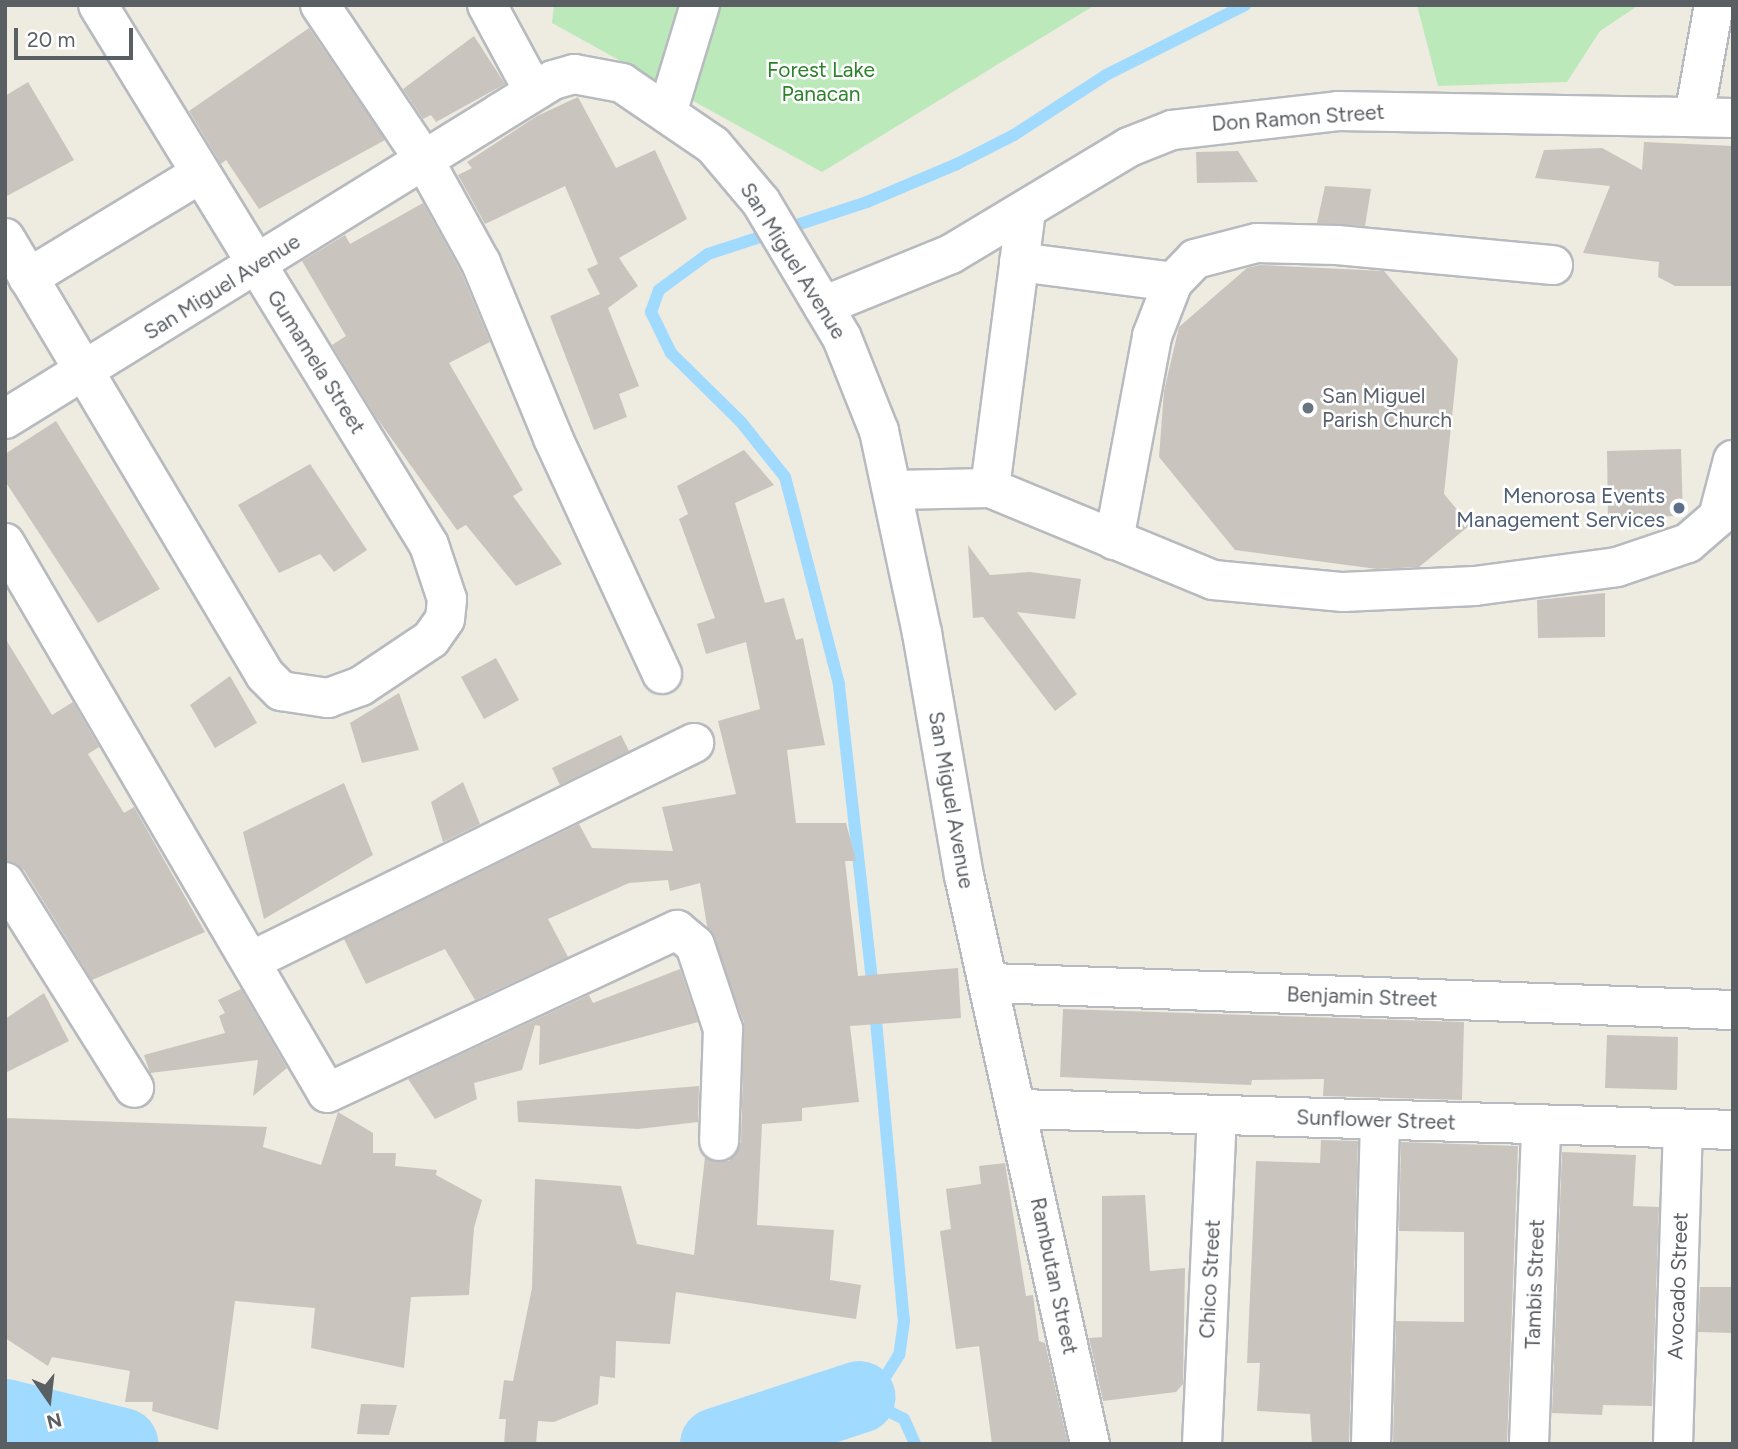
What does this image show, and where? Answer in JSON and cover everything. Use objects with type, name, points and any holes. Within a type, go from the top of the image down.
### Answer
[{"type":"street","name":"Gumamela Street","points":[[82,373],[265,675],[281,691],[328,698],[362,686],[407,659],[445,619],[447,599],[429,545],[98,5]]},
{"type":"street","points":[[320,5],[423,158],[486,275],[554,438],[663,674]]},
{"type":"street","points":[[487,5],[533,90]]},
{"type":"street","points":[[668,110],[700,5]]},
{"type":"street","points":[[1695,116],[1714,5]]},
{"type":"street","name":"San Miguel Avenue","points":[[5,419],[258,267],[423,158],[533,90],[574,74],[597,75],[668,110],[713,145],[761,202],[823,306],[858,375],[894,490],[952,816],[992,983],[1018,1109]]},
{"type":"street","name":"Don Ramon Street","points":[[823,306],[924,267],[1026,210],[1129,147],[1172,131],[1242,119],[1338,111],[1733,118]]},
{"type":"street","points":[[28,278],[200,174]]},
{"type":"street","points":[[990,488],[1026,210]]},
{"type":"street","points":[[5,238],[82,373]]},
{"type":"street","points":[[1114,540],[1152,336],[1173,282],[1195,259],[1257,243],[1553,265]]},
{"type":"street","points":[[1019,262],[1173,282]]},
{"type":"street","points":[[894,490],[990,488],[1213,579],[1343,592],[1475,586],[1618,567],[1688,542],[1718,517],[1733,460]]},
{"type":"street","points":[[5,542],[327,1093],[677,930],[695,945],[723,1029],[719,1141]]},
{"type":"street","points":[[251,961],[694,743]]},
{"type":"street","points":[[5,882],[134,1088]]},
{"type":"street","name":"Benjamin Street","points":[[992,983],[1733,1010]]},
{"type":"street","name":"Sunflower Street","points":[[1018,1109],[1733,1130]]},
{"type":"street","name":"Rambutan Street","points":[[1018,1109],[1090,1444]]},
{"type":"street","name":"Chico Street","points":[[1202,1444],[1217,1115]]},
{"type":"street","points":[[1371,1444],[1380,1120]]},
{"type":"street","name":"Tambis Street","points":[[1529,1444],[1541,1125]]},
{"type":"street","name":"Avocado Street","points":[[1673,1444],[1683,1129]]},
{"type":"green space","name":"Forest Lake Panacan","points":[[554,5],[1095,5],[822,172],[552,23]]},
{"type":"green space","points":[[1417,5],[1639,5],[1600,31],[1567,82],[1438,86]]},
{"type":"building","points":[[309,28],[385,140],[259,209],[226,160],[221,164],[189,111]]},
{"type":"building","points":[[474,36],[505,84],[436,122],[431,115],[423,119],[403,89]]},
{"type":"building","points":[[28,82],[74,160],[5,197],[5,96]]},
{"type":"building","points":[[578,97],[616,168],[655,150],[687,219],[619,258],[638,286],[608,308],[639,386],[619,394],[627,417],[594,430],[550,316],[600,294],[587,269],[598,264],[565,186],[485,224],[458,175],[472,168],[467,162],[537,116]]},
{"type":"building","points":[[1644,142],[1733,146],[1733,286],[1675,286],[1658,277],[1659,262],[1583,253],[1610,186],[1535,178],[1544,150],[1602,148],[1642,170]]},
{"type":"building","points":[[1238,151],[1258,182],[1197,183],[1196,152]]},
{"type":"building","points":[[1325,186],[1371,189],[1365,226],[1317,223]]},
{"type":"building","points":[[423,203],[461,272],[490,342],[449,363],[523,490],[513,496],[562,564],[516,586],[466,525],[457,530],[376,417],[332,345],[346,336],[302,261],[345,235],[350,244]]},
{"type":"building","name":"San Miguel Parish Church","points":[[1260,265],[1384,271],[1458,359],[1444,494],[1470,525],[1419,567],[1377,569],[1235,550],[1159,457],[1164,391],[1179,327],[1247,268]]},
{"type":"building","points":[[56,421],[160,589],[98,623],[5,481],[5,454]]},
{"type":"building","points":[[1681,449],[1683,516],[1608,517],[1607,451]]},
{"type":"building","points":[[744,450],[774,485],[735,503],[765,603],[784,598],[796,640],[803,638],[825,745],[787,750],[796,823],[846,823],[856,861],[845,861],[858,976],[958,968],[961,1018],[850,1026],[859,1102],[802,1108],[802,1121],[762,1124],[757,1225],[834,1230],[830,1280],[861,1285],[856,1319],[676,1292],[670,1344],[616,1341],[615,1378],[600,1376],[598,1404],[554,1422],[538,1421],[536,1444],[504,1444],[506,1419],[499,1419],[504,1380],[513,1381],[532,1288],[535,1179],[621,1186],[637,1244],[694,1255],[705,1157],[729,1161],[741,1142],[744,1022],[707,926],[700,883],[670,891],[668,880],[629,883],[548,919],[568,957],[475,1000],[445,949],[366,984],[344,939],[579,824],[592,848],[673,851],[662,807],[736,794],[718,721],[760,709],[746,642],[706,654],[697,624],[715,618],[679,519],[688,514],[677,486]]},
{"type":"building","points":[[310,464],[367,550],[334,572],[320,554],[279,573],[238,505]]},
{"type":"building","points":[[968,545],[990,575],[1030,572],[1081,579],[1075,619],[1017,612],[1077,694],[1055,711],[983,617],[973,618]]},
{"type":"building","points":[[1605,593],[1605,637],[1538,638],[1537,600]]},
{"type":"building","points":[[5,638],[52,715],[73,702],[99,747],[88,754],[124,813],[134,807],[205,932],[92,980],[24,870],[5,860]]},
{"type":"building","points":[[496,658],[519,700],[484,719],[461,677]]},
{"type":"building","points":[[230,676],[257,723],[215,748],[190,705]]},
{"type":"building","points":[[399,693],[419,750],[362,763],[350,723]]},
{"type":"building","points":[[621,735],[629,751],[560,785],[552,768]]},
{"type":"building","points":[[463,782],[480,824],[443,842],[431,802]]},
{"type":"building","points":[[344,783],[373,855],[264,919],[243,832]]},
{"type":"building","points":[[680,969],[698,1022],[539,1065],[540,1026],[535,1025],[522,1070],[474,1083],[477,1099],[435,1119],[408,1079],[589,995],[593,1003]]},
{"type":"building","points":[[241,989],[287,1068],[253,1096],[258,1060],[150,1073],[144,1055],[225,1033],[219,1016],[225,1013],[218,1000]]},
{"type":"building","points":[[44,993],[69,1041],[5,1073],[5,1019]]},
{"type":"building","points":[[1063,1009],[1464,1022],[1462,1100],[1323,1096],[1324,1079],[1252,1080],[1251,1085],[1060,1077]]},
{"type":"building","points":[[1607,1035],[1678,1037],[1677,1090],[1605,1088]]},
{"type":"building","points":[[699,1086],[698,1122],[638,1129],[518,1122],[517,1101]]},
{"type":"building","points":[[338,1112],[373,1133],[373,1153],[396,1153],[395,1166],[437,1170],[436,1175],[482,1200],[474,1228],[469,1295],[411,1297],[404,1368],[311,1348],[315,1308],[235,1301],[218,1430],[152,1411],[153,1402],[125,1402],[130,1371],[52,1357],[48,1366],[5,1338],[5,1118],[267,1127],[263,1147],[321,1165]]},
{"type":"building","points":[[1321,1140],[1358,1141],[1349,1444],[1312,1444],[1310,1414],[1257,1411],[1260,1363],[1247,1363],[1256,1161],[1320,1163]]},
{"type":"building","points":[[1401,1142],[1518,1146],[1507,1444],[1393,1444],[1396,1321],[1464,1322],[1464,1232],[1399,1231]]},
{"type":"building","points":[[1562,1152],[1636,1155],[1633,1206],[1659,1207],[1652,1406],[1603,1405],[1602,1415],[1552,1413]]},
{"type":"building","points":[[1005,1163],[1026,1296],[1033,1295],[1039,1341],[1045,1343],[1068,1444],[992,1444],[979,1346],[956,1349],[940,1231],[951,1229],[946,1189],[981,1184],[979,1166]]},
{"type":"building","points":[[1145,1195],[1150,1271],[1185,1268],[1183,1384],[1176,1392],[1103,1401],[1089,1338],[1102,1337],[1102,1196]]},
{"type":"building","points":[[1700,1287],[1733,1287],[1733,1333],[1698,1332]]},
{"type":"building","points":[[361,1404],[397,1405],[389,1435],[357,1434]]},
{"type":"waterway","points":[[873,989],[839,684],[785,477],[741,422],[671,353],[651,312],[659,290],[708,254],[867,202],[957,164],[1014,135],[1106,75],[1245,5]]},
{"type":"waterway","points":[[875,1010],[904,1321],[899,1355],[887,1374],[860,1397],[904,1419],[915,1444]]},
{"type":"waterway","points":[[716,1444],[860,1397]]},
{"type":"waterway","points":[[5,1415],[122,1444]]},
{"type":"place","name":"San Miguel Parish Church","points":[[1308,408]]},
{"type":"place","name":"Menorosa Events Management Services","points":[[1679,508]]}]
